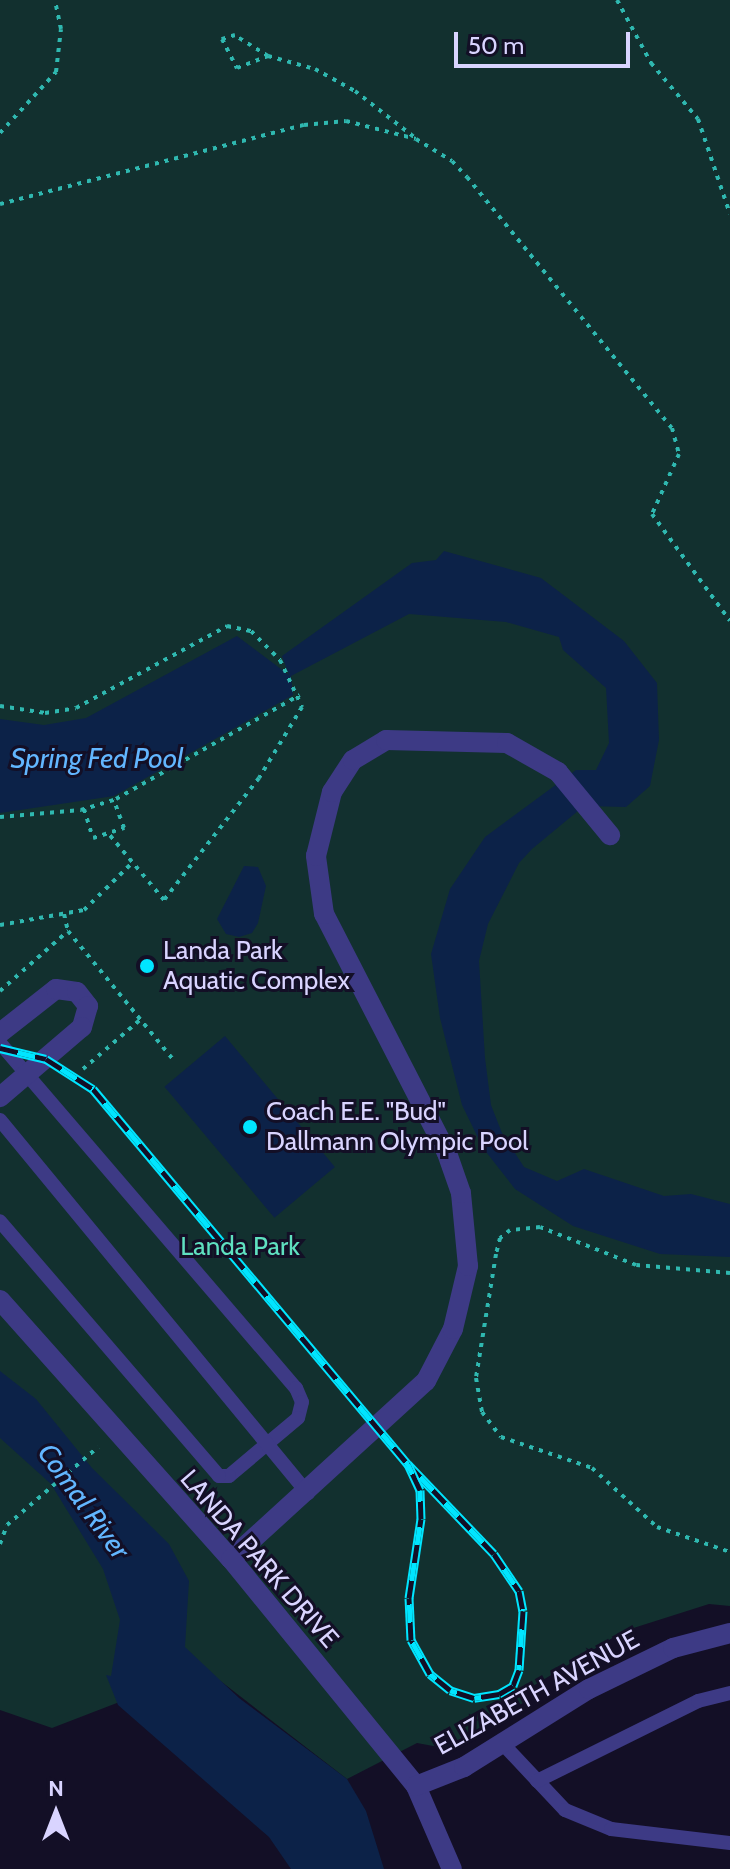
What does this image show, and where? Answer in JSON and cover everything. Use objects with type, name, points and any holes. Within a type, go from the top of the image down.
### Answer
[{"type":"street","points":[[231,1559],[308,1493],[426,1381],[453,1329],[468,1266],[461,1193],[447,1153],[324,914],[316,856],[324,811],[353,760],[386,740],[507,743],[558,772],[594,810],[610,835]]},
{"type":"street","points":[[0,1033],[56,989],[83,996],[88,1012],[82,1027],[0,1097]]},
{"type":"street","name":"LANDA PARK DRIVE","points":[[0,1300],[231,1559],[416,1786],[452,1869]]},
{"type":"street","name":"ELIZABETH AVENUE","points":[[416,1786],[464,1767],[617,1675],[673,1648],[730,1633]]},
{"type":"lane","points":[[0,1043],[296,1388],[302,1402],[298,1418],[229,1476],[211,1470],[0,1221]]},
{"type":"lane","points":[[0,1120],[308,1493]]},
{"type":"lane","points":[[537,1781],[698,1701],[730,1693]]},
{"type":"lane","points":[[502,1743],[565,1810],[611,1829],[730,1843]]},
{"type":"path","points":[[0,133],[56,72],[61,29],[55,0]]},
{"type":"path","points":[[617,0],[651,63],[698,119],[730,214]]},
{"type":"path","points":[[268,56],[237,68],[222,39],[235,35],[268,56],[334,78],[416,139],[452,161],[467,177],[672,428],[679,454],[652,514],[730,621]]},
{"type":"path","points":[[0,204],[304,125],[346,121],[416,139]]},
{"type":"path","points":[[0,706],[45,713],[76,708],[227,626],[251,631],[280,660],[299,694],[302,707],[259,778],[164,900],[108,833]]},
{"type":"path","points":[[0,817],[84,809],[114,799],[299,694]]},
{"type":"path","points":[[84,809],[93,838],[124,828],[114,799]]},
{"type":"path","points":[[0,925],[84,910],[133,862]]},
{"type":"path","points":[[64,914],[68,931]]},
{"type":"path","points":[[83,1069],[141,1019]]},
{"type":"path","points":[[730,1273],[636,1265],[540,1227],[510,1230],[500,1238],[496,1254],[476,1378],[482,1412],[501,1437],[535,1452],[592,1468],[657,1527],[730,1552]]},
{"type":"path","points":[[0,1544],[7,1525],[29,1510],[98,1447]]},
{"type":"green space","name":"Landa Park","points":[[0,0],[730,0],[730,1606],[709,1604],[624,1631],[528,1689],[523,1703],[444,1748],[417,1743],[347,1779],[205,1669],[52,1728],[0,1710]]},
{"type":"water","name":"Spring Fed Pool","points":[[444,551],[541,578],[624,641],[657,683],[659,740],[650,786],[626,807],[584,806],[532,849],[519,863],[488,924],[479,961],[485,1058],[491,1105],[502,1133],[524,1167],[557,1181],[584,1169],[664,1196],[691,1194],[730,1204],[730,1257],[660,1254],[573,1226],[515,1189],[483,1148],[462,1105],[440,1018],[431,954],[450,889],[485,837],[576,770],[596,770],[609,743],[606,688],[563,650],[559,637],[506,622],[409,614],[291,676],[293,695],[114,796],[0,813],[0,719],[44,725],[86,718],[237,636],[289,675],[282,656],[412,563],[436,560]]},
{"type":"water","points":[[244,866],[258,867],[266,886],[258,923],[252,933],[239,937],[226,934],[217,919]]},
{"type":"water","name":"Coach E.E. \"Bud\" Dallmann Olympic Pool","points":[[225,1036],[335,1167],[274,1218],[164,1087]]},
{"type":"water","name":"Comal River","points":[[0,1371],[36,1399],[92,1468],[169,1544],[189,1581],[185,1647],[239,1698],[347,1779],[366,1811],[384,1869],[291,1869],[269,1837],[118,1705],[106,1675],[111,1676],[120,1620],[103,1569],[51,1484],[0,1438]]},
{"type":"railway","points":[[0,1048],[46,1059],[93,1089],[408,1464],[494,1554],[519,1591],[523,1611],[519,1670],[513,1686],[499,1694],[474,1698],[450,1690],[430,1674],[411,1640],[409,1598],[421,1519],[420,1490],[408,1464]]},
{"type":"place","name":"Landa Park Aquatic Complex","points":[[147,966]]},
{"type":"place","name":"Coach E.E. \"Bud\" Dallmann Olympic Pool","points":[[250,1127]]}]
